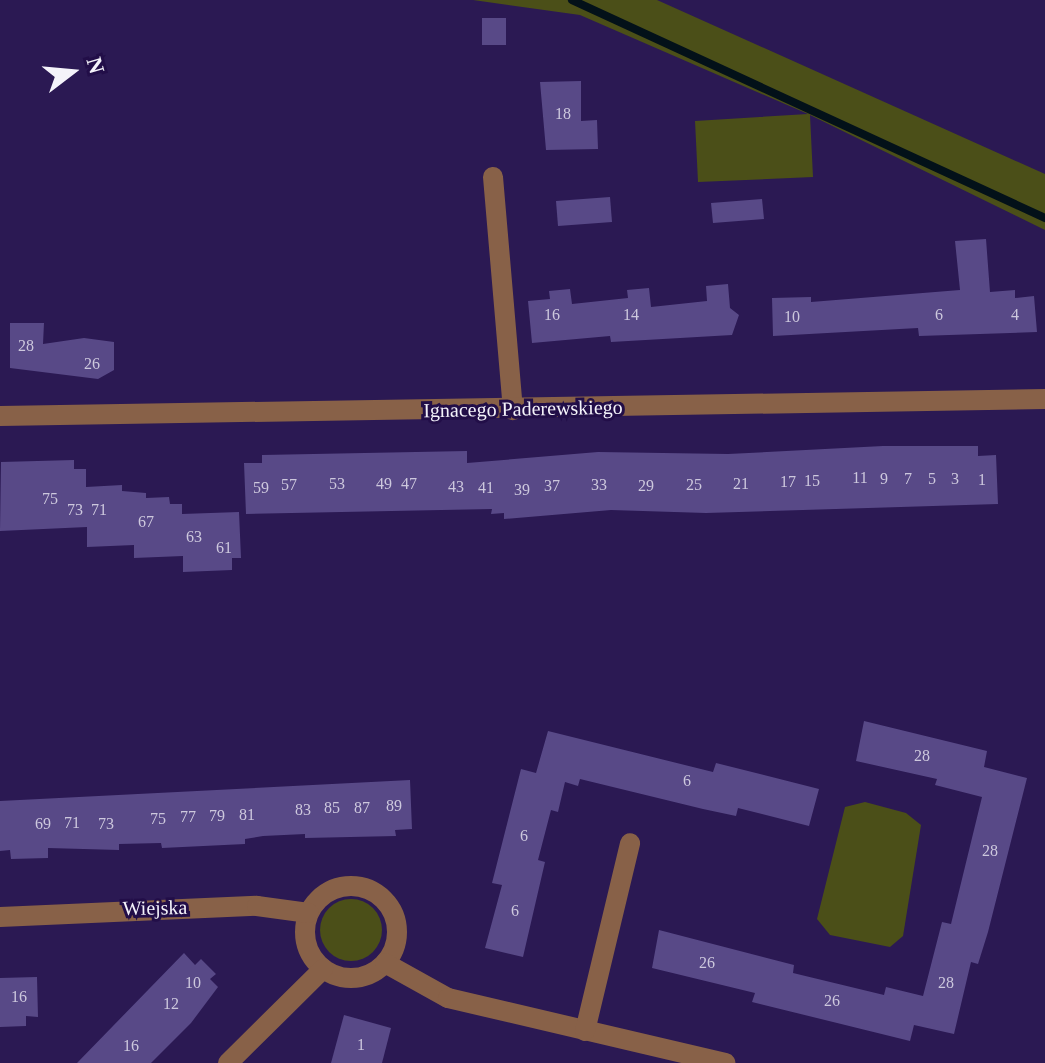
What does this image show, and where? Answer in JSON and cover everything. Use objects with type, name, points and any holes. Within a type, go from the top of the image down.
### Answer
[{"type":"street","points":[[493,177],[513,410]]},
{"type":"street","name":"Ignacego Paderewskiego","points":[[0,416],[1045,399]]},
{"type":"street","points":[[585,1031],[630,843]]},
{"type":"street","points":[[344,886],[375,892],[393,913],[397,940],[389,958],[348,978],[323,969],[306,943],[309,913],[317,900],[344,886]]},
{"type":"street","name":"Wiejska","points":[[0,917],[257,906],[309,913]]},
{"type":"street","points":[[389,958],[448,998],[726,1063]]},
{"type":"street","points":[[228,1063],[323,969]]},
{"type":"green space","points":[[473,0],[657,0],[1045,174],[1045,230],[810,115],[813,177],[698,182],[695,121],[808,114],[580,15]]},
{"type":"green space","points":[[865,802],[906,813],[921,825],[903,936],[890,947],[830,935],[817,919],[845,807]]},
{"type":"green space","points":[[351,899],[363,901],[373,908],[380,918],[380,942],[373,952],[363,959],[351,961],[339,959],[329,952],[322,942],[320,930],[322,918],[329,908],[339,901]]},
{"type":"building","points":[[482,18],[506,18],[506,45],[482,45]]},
{"type":"building","points":[[581,81],[581,121],[597,120],[598,149],[546,150],[540,82]]},
{"type":"building","points":[[610,197],[612,222],[558,226],[556,201]]},
{"type":"building","points":[[762,199],[764,219],[713,223],[711,203]]},
{"type":"building","points":[[986,239],[990,292],[1015,290],[1015,298],[1034,296],[1037,332],[919,336],[918,328],[773,336],[772,298],[811,297],[811,302],[960,290],[955,241]]},
{"type":"building","points":[[728,284],[730,308],[739,315],[732,335],[611,342],[610,336],[532,343],[528,301],[550,299],[549,291],[570,289],[572,304],[628,298],[627,290],[649,288],[651,307],[707,301],[706,286]]},
{"type":"building","points":[[10,323],[44,323],[43,344],[84,338],[114,342],[114,370],[98,379],[10,368]]},
{"type":"building","points":[[883,446],[978,446],[978,456],[996,455],[998,504],[706,513],[611,510],[504,519],[504,513],[491,514],[492,509],[246,514],[244,463],[262,463],[262,455],[467,451],[467,463],[598,452],[728,454]]},
{"type":"building","points":[[74,460],[74,469],[86,469],[86,487],[122,485],[122,491],[146,493],[146,498],[169,497],[170,504],[182,504],[182,514],[239,512],[241,558],[232,558],[232,570],[183,572],[183,556],[134,558],[134,545],[87,547],[87,527],[0,531],[1,462]]},
{"type":"building","points":[[864,721],[987,751],[984,767],[1027,778],[988,932],[978,964],[971,962],[954,1034],[914,1025],[910,1041],[752,1002],[755,993],[652,968],[659,930],[794,965],[793,973],[884,995],[886,987],[923,996],[942,922],[951,924],[982,797],[935,785],[937,779],[856,761]]},
{"type":"building","points":[[548,731],[713,772],[716,763],[819,789],[809,826],[738,808],[736,816],[580,779],[578,786],[565,782],[558,812],[551,810],[538,860],[545,862],[523,957],[485,948],[502,885],[492,883],[521,769],[536,773]]},
{"type":"building","points":[[410,780],[412,829],[395,830],[396,836],[305,838],[305,834],[245,839],[245,844],[162,848],[161,843],[119,844],[119,850],[48,848],[48,858],[11,859],[10,850],[0,851],[0,801]]},
{"type":"building","points":[[184,953],[195,965],[201,959],[216,974],[210,979],[218,987],[191,1023],[151,1063],[77,1063]]},
{"type":"building","points":[[37,977],[38,1017],[26,1016],[26,1026],[0,1027],[0,978]]},
{"type":"building","points":[[344,1015],[391,1028],[382,1063],[331,1063]]},
{"type":"waterway","points":[[572,0],[1045,218]]}]
